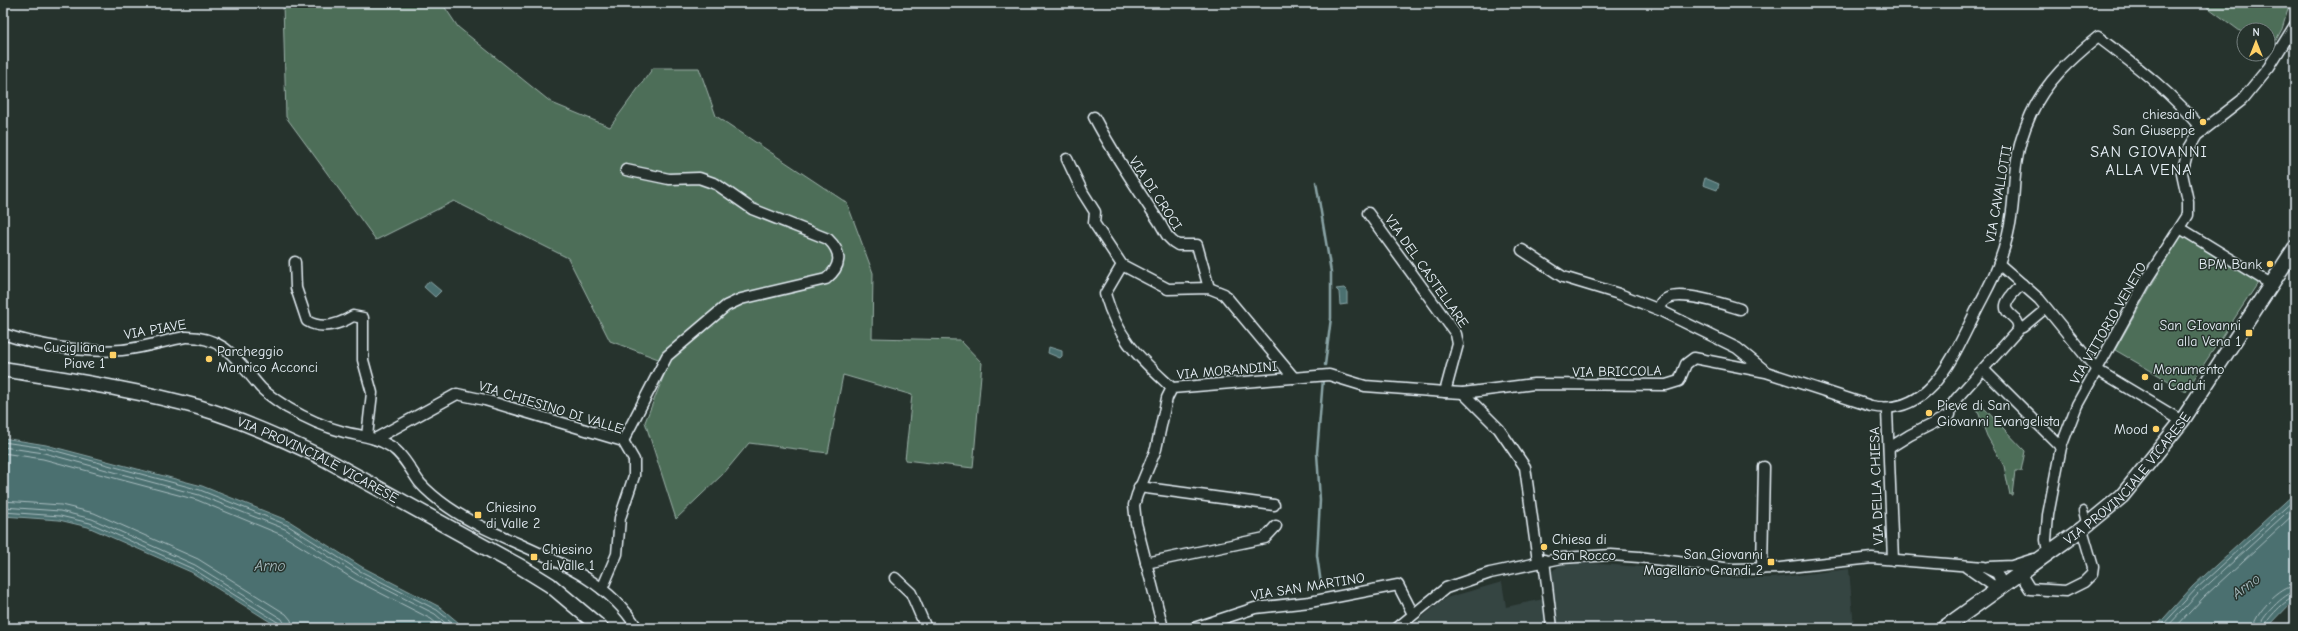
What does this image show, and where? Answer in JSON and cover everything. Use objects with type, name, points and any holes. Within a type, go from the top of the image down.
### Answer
[{"type":"main road","name":"VIA PROVINCIALE VICARESE","points":[[1944,628],[2114,505],[2133,484],[2182,421],[2295,248]]},
{"type":"main road","name":"VIA PROVINCIALE VICARESE","points":[[3,369],[164,398],[199,408],[294,444],[332,462],[521,567],[550,585],[600,628]]},
{"type":"street","name":"VIA VITTORIO VENETO","points":[[2045,554],[2048,515],[2062,447],[2077,405],[2147,279],[2189,212],[2183,181],[2183,164],[2192,142],[2202,131],[2242,100],[2269,67],[2295,25]]},
{"type":"street","name":"VIA CAVALLOTTI","points":[[1887,410],[1904,406],[1921,397],[1944,371],[1999,264],[2012,211],[2016,164],[2031,115],[2057,72],[2098,37],[2184,109],[2202,131]]},
{"type":"street","name":"VIA DI CROCI","points":[[1094,117],[1130,180],[1160,222],[1164,234],[1178,246],[1197,245],[1209,288]]},
{"type":"street","points":[[1066,159],[1094,212],[1094,223],[1122,265],[1168,289],[1209,288],[1219,291],[1231,300],[1294,378]]},
{"type":"street","points":[[623,441],[660,366],[674,349],[726,306],[741,299],[826,279],[835,272],[838,259],[837,247],[828,239],[752,209],[716,184],[699,178],[669,179],[626,170]]},
{"type":"street","name":"VIA DEL CASTELLARE","points":[[1368,213],[1456,334],[1458,344],[1445,392]]},
{"type":"street","points":[[2180,228],[2271,284]]},
{"type":"street","points":[[1522,250],[1563,277],[1619,294],[1657,309],[1737,348],[1766,372]]},
{"type":"street","points":[[295,262],[296,288],[307,321],[324,325],[344,322],[353,316],[363,318],[363,360],[372,393],[371,438]]},
{"type":"street","points":[[1999,264],[2047,308],[2097,370],[2182,421]]},
{"type":"street","points":[[1122,265],[1105,294],[1114,320],[1126,343],[1172,388]]},
{"type":"street","points":[[1889,448],[1910,435],[1950,415],[1951,406],[1984,370],[1988,363],[1998,355],[2018,330],[2018,323],[2006,311],[2006,303],[2022,284]]},
{"type":"street","points":[[1657,309],[1667,298],[1674,296],[1701,298],[1740,309]]},
{"type":"street","points":[[2023,328],[2047,308]]},
{"type":"street","name":"VIA PIAVE","points":[[3,334],[39,343],[99,350],[123,350],[185,337],[203,338],[214,341],[238,358],[262,388],[297,413],[344,432],[371,438],[395,450],[421,484],[453,510],[584,577],[602,589],[622,607],[637,628]]},
{"type":"street","name":"VIA BRICCOLA","points":[[1445,392],[1463,393],[1534,384],[1666,385],[1679,381],[1686,364],[1694,358],[1766,372],[1854,402],[1887,410]]},
{"type":"street","points":[[1984,370],[2062,447]]},
{"type":"street","name":"VIA MORANDINI","points":[[1163,628],[1134,512],[1139,487],[1154,457],[1167,398],[1172,388],[1317,375],[1336,376],[1365,386],[1445,392]]},
{"type":"street","points":[[1463,393],[1499,429],[1525,467],[1552,628]]},
{"type":"street","name":"VIA CHIESINO DI VALLE","points":[[371,438],[457,394],[485,400],[623,441],[634,460],[634,476],[620,518],[617,554],[602,589]]},
{"type":"street","name":"VIA DELLA CHIESA","points":[[1887,410],[1893,560]]},
{"type":"street","points":[[1762,569],[1764,468]]},
{"type":"street","points":[[1139,487],[1274,505]]},
{"type":"street","points":[[2020,573],[2030,589],[2066,591],[2084,582],[2092,574],[2093,567],[2084,528],[2083,511]]},
{"type":"street","points":[[1146,563],[1265,538],[1276,526]]},
{"type":"street","points":[[1397,628],[1446,588],[1468,579],[1541,561],[1611,555],[1639,557],[1713,568],[1762,569],[1861,559],[1984,567],[2012,566],[2045,554]]},
{"type":"street","points":[[1966,567],[1992,585],[2003,586],[1998,572],[1984,567]]},
{"type":"street","points":[[1976,575],[1982,588],[1983,600]]},
{"type":"street","points":[[895,578],[911,593],[926,628]]},
{"type":"street","name":"VIA SAN MARTINO","points":[[1194,628],[1255,608],[1310,602],[1398,585],[1413,614]]},
{"type":"shaded area","points":[[1584,563],[1657,568],[1720,578],[1773,578],[1849,569],[1854,628],[1556,628],[1551,572],[1560,565]]},
{"type":"shaded area","points":[[1502,582],[1506,607],[1543,599],[1546,628],[1409,628],[1446,598]]},
{"type":"green space","points":[[283,3],[442,3],[458,27],[552,103],[610,127],[653,68],[699,68],[716,116],[847,203],[873,273],[872,338],[960,340],[982,363],[973,468],[905,460],[912,395],[843,375],[828,453],[749,443],[724,473],[676,519],[645,422],[669,363],[610,341],[568,258],[454,201],[376,240],[286,117]]},
{"type":"green space","points":[[2202,3],[2290,3],[2282,29],[2276,40],[2276,22],[2236,22],[2236,28]]},
{"type":"green space","points":[[2181,233],[2260,280],[2186,391],[2115,350]]},
{"type":"green space","points":[[1982,406],[2025,451],[2021,471],[2015,471],[2012,495],[2010,495],[2004,466],[1987,436],[1977,409]]},
{"type":"water","points":[[1705,178],[1719,184],[1717,190],[1703,185]]},
{"type":"water","points":[[429,281],[441,291],[435,297],[424,287]]},
{"type":"water","points":[[1344,288],[1347,291],[1347,304],[1340,305],[1339,292],[1336,289]]},
{"type":"water","points":[[1049,347],[1062,351],[1062,356],[1060,358],[1048,353]]},
{"type":"water","name":"Arno","points":[[3,438],[46,445],[202,486],[289,521],[362,567],[440,607],[465,628],[280,628],[191,572],[88,527],[59,520],[3,516]]},
{"type":"water","name":"Arno","points":[[2295,493],[2295,599],[2267,628],[2155,628],[2193,586]]},
{"type":"waterway","points":[[1316,182],[1331,272],[1331,318],[1325,365]]},
{"type":"waterway","points":[[1321,584],[1317,555],[1320,500],[1317,453],[1323,379]]},
{"type":"place","name":"chiesa di San Giuseppe","points":[[2203,122]]},
{"type":"place","name":"BPM Bank","points":[[2270,264]]},
{"type":"place","name":"San GIovanni alla Vena 1","points":[[2249,333]]},
{"type":"place","name":"Cucigliana Piave 1","points":[[113,355]]},
{"type":"place","name":"Parcheggio Manrico Acconci","points":[[209,359]]},
{"type":"place","name":"Monumento ai Caduti","points":[[2145,377]]},
{"type":"place","name":"Pieve di San Giovanni Evangelista","points":[[1929,413]]},
{"type":"place","name":"Mood","points":[[2156,429]]},
{"type":"place","name":"Chiesino di Valle 2","points":[[478,515]]},
{"type":"place","name":"Chiesa di San Rocco","points":[[1544,547]]},
{"type":"place","name":"Chiesino di Valle 1","points":[[534,557]]},
{"type":"place","name":"San Giovanni Magellano Grandi 2","points":[[1771,562]]},
{"type":"district","name":"SAN GIOVANNI ALLA VENA","points":[[2149,160]]}]
